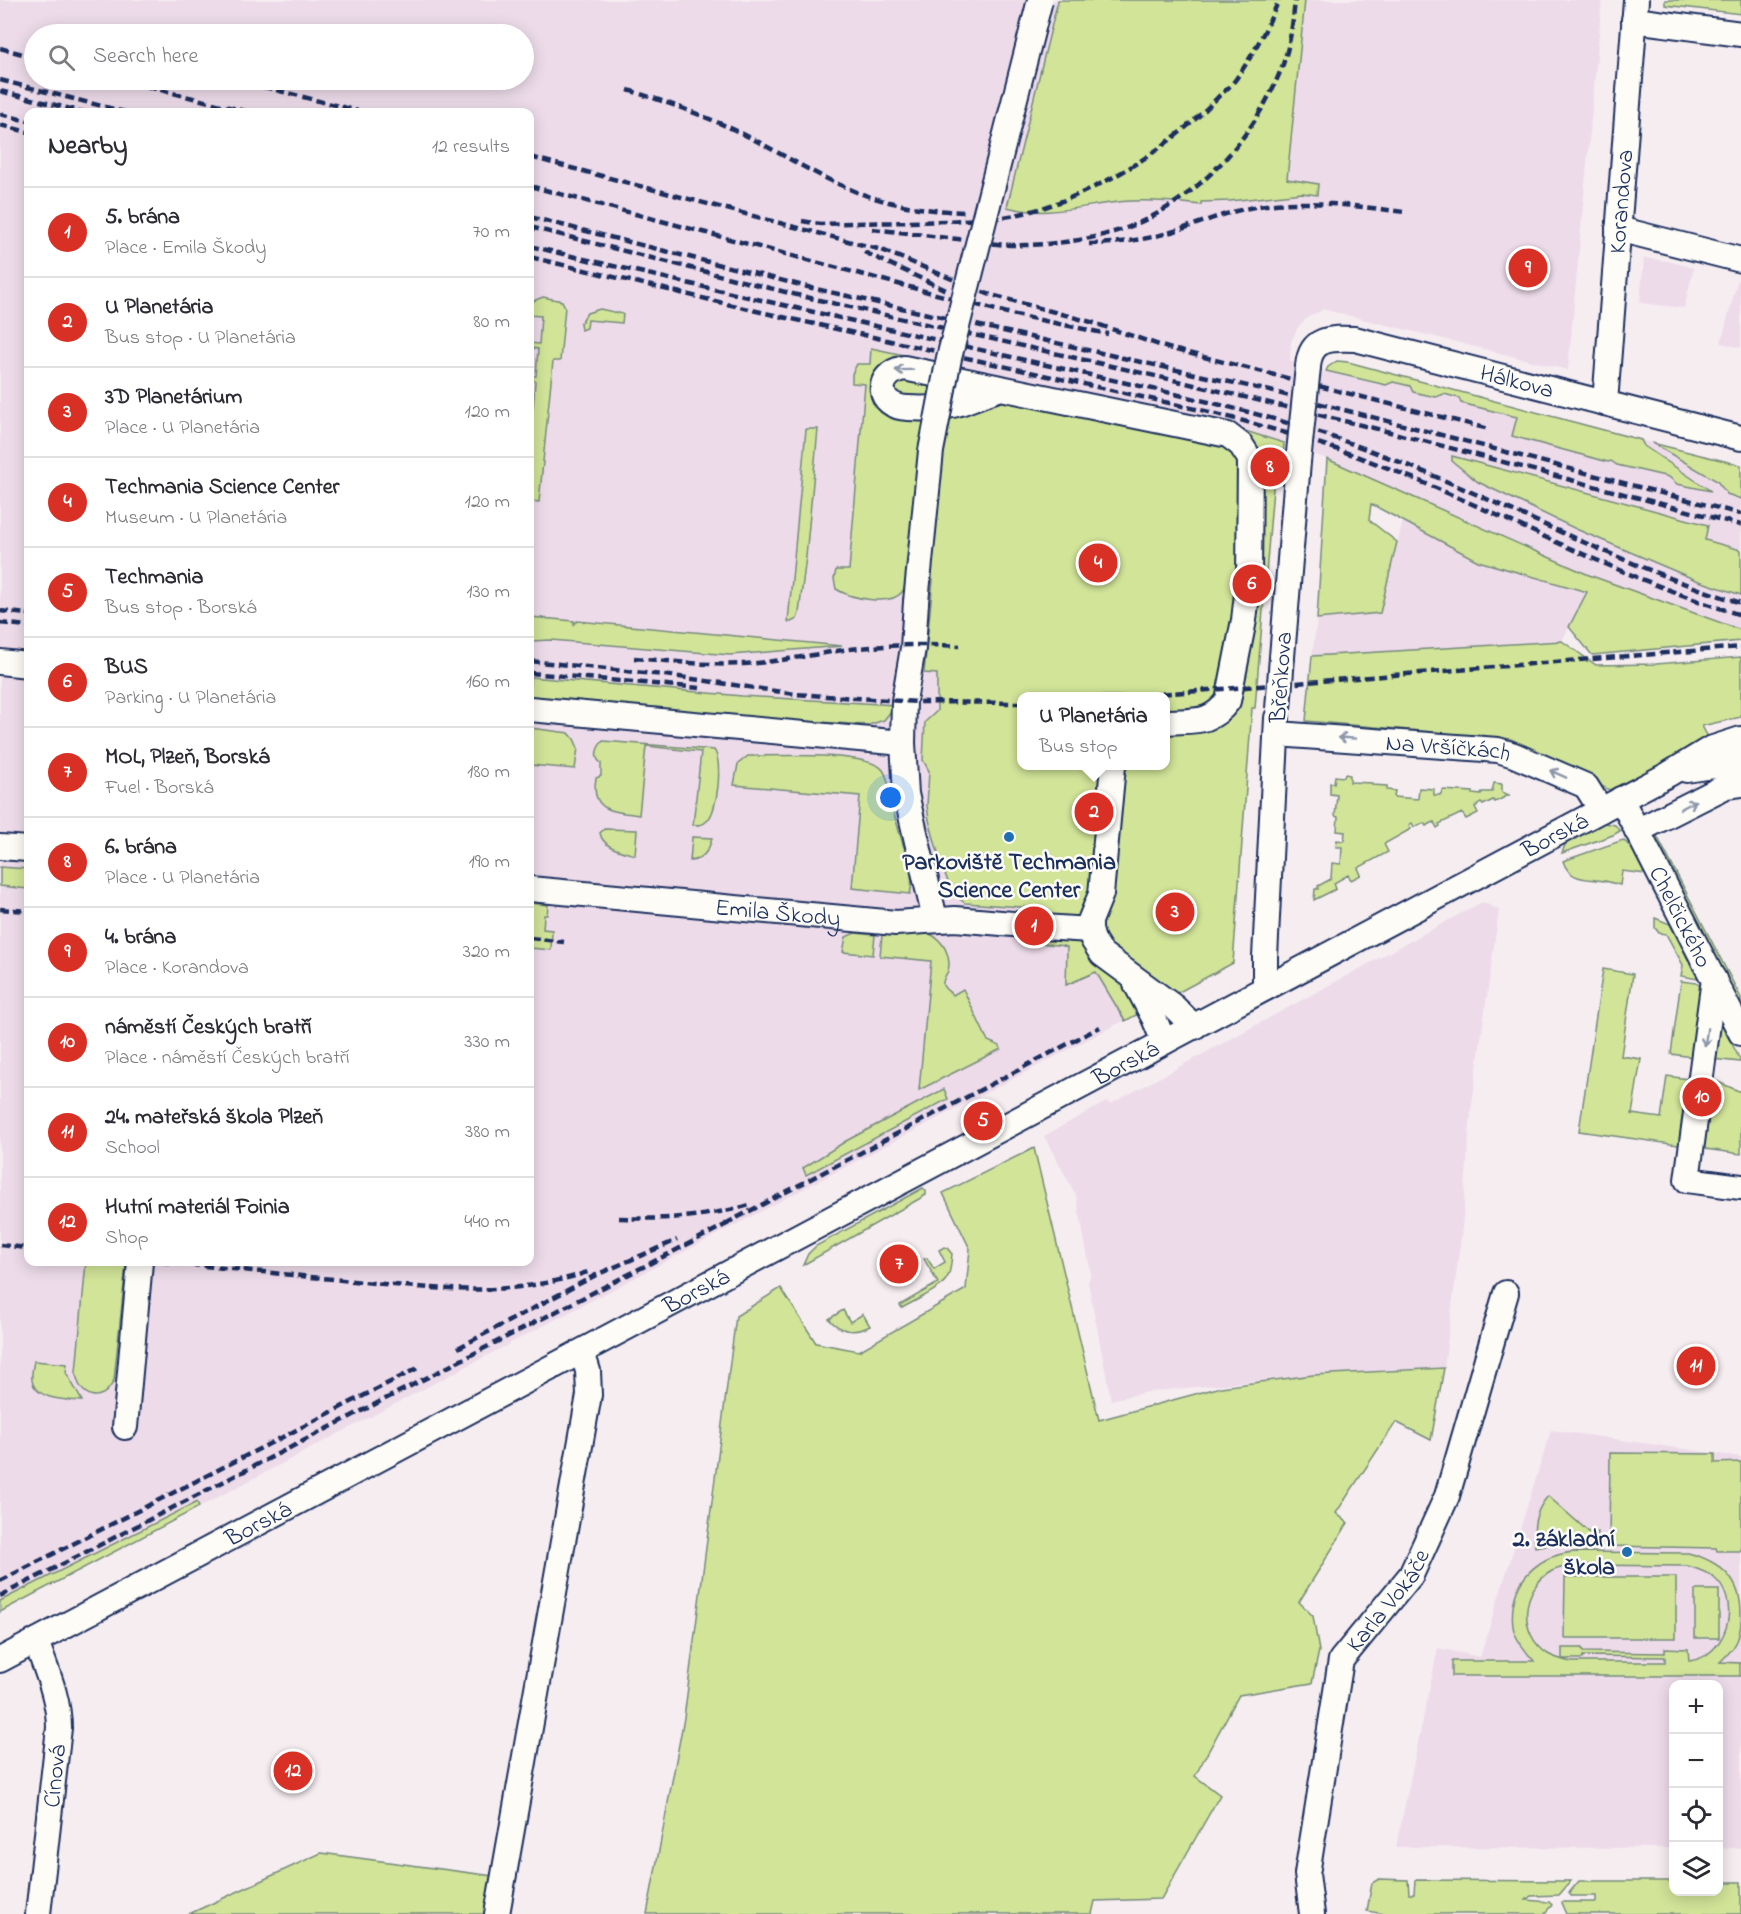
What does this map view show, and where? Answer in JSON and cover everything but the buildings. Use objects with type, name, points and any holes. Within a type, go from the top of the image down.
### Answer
[{"type":"street","points":[[935,919],[906,794],[903,744],[904,701],[913,648],[931,452],[949,358],[1040,0]]},
{"type":"street","points":[[1635,10],[1741,34]]},
{"type":"street","name":"Korandova","points":[[1605,403],[1635,10]]},
{"type":"street","points":[[1618,229],[1741,260]]},
{"type":"street","name":"Hálkova","points":[[1308,367],[1310,353],[1322,342],[1355,339],[1741,438]]},
{"type":"street","name":"Břeňkova","points":[[1265,988],[1278,709],[1308,367]]},
{"type":"street","points":[[1002,388],[1228,435],[1241,445],[1250,459],[1249,577],[1244,620],[1229,697],[1215,715],[1203,719],[1170,722]]},
{"type":"street","points":[[0,663],[24,665]]},
{"type":"street","points":[[534,709],[903,744]]},
{"type":"street","name":"Na Vršíčkách","points":[[1277,734],[1498,750],[1586,786],[1611,804]]},
{"type":"street","name":"Borská","points":[[0,1660],[1669,774],[1710,749],[1741,739]]},
{"type":"street","name":"Borská","points":[[1669,774],[1694,768],[1741,762]]},
{"type":"street","points":[[1113,770],[1101,894],[1090,921],[1093,940],[1102,954],[1174,1007],[1194,1026]]},
{"type":"street","points":[[1637,831],[1726,786],[1741,784]]},
{"type":"street","name":"Chelčického","points":[[1611,804],[1637,831],[1741,1033]]},
{"type":"street","points":[[0,847],[24,849]]},
{"type":"street","name":"Emila Škody","points":[[534,889],[896,923],[935,919],[1090,930]]},
{"type":"street","points":[[1130,975],[1150,1010],[1164,1042]]},
{"type":"street","points":[[1714,979],[1687,1180],[1741,1187]]},
{"type":"street","points":[[125,1427],[140,1266]]},
{"type":"street","name":"Karla Vokáče","points":[[1312,1914],[1307,1874],[1341,1660],[1411,1575],[1447,1496],[1506,1293]]},
{"type":"street","points":[[497,1914],[589,1395],[588,1371],[582,1352]]},
{"type":"street","name":"Cínová","points":[[36,1641],[59,1713],[38,1914]]},
{"type":"shaded area","points":[[0,0],[1602,0],[1568,370],[1322,309],[1309,316],[1298,327],[1291,342],[1290,361],[1325,373],[1337,361],[1348,362],[1564,421],[1741,465],[1741,630],[1589,575],[1327,459],[1284,443],[1280,476],[1274,476],[1255,708],[1252,708],[1233,963],[0,1612]]},
{"type":"shaded area","points":[[1644,258],[1694,268],[1684,308],[1640,303]]},
{"type":"shaded area","points":[[1738,279],[1741,280],[1741,348],[1721,343]]},
{"type":"shaded area","points":[[1403,521],[1478,561],[1587,592],[1562,641],[1312,656],[1317,619],[1380,613]]},
{"type":"shaded area","points":[[1482,902],[1499,910],[1471,1111],[1462,1229],[1444,1368],[1313,1375],[1147,1392],[1111,1400],[1088,1282],[1091,1274],[1076,1195],[1044,1136],[1108,1101],[1111,1104]]},
{"type":"shaded area","name":"2. základní škola","points":[[1551,1430],[1741,1457],[1741,1848],[1723,1848],[1723,1680],[1669,1680],[1669,1848],[1396,1847],[1438,1648],[1480,1657]]},
{"type":"green space","points":[[1058,0],[1305,0],[1287,179],[1318,184],[1317,195],[1302,193],[1201,202],[1201,205],[1166,201],[1131,201],[1055,211],[1007,207]]},
{"type":"green space","points":[[1665,0],[1741,0],[1741,14],[1665,5]]},
{"type":"green space","points":[[543,297],[562,301],[565,307],[560,361],[553,361],[539,502],[534,501],[534,376],[536,376],[538,349],[534,348],[534,343],[539,344],[541,316],[534,315],[534,301]]},
{"type":"green space","points":[[600,309],[623,314],[622,323],[588,320],[587,328],[581,330],[580,324],[587,313]]},
{"type":"green space","points":[[871,348],[1210,420],[1284,443],[1280,476],[1274,476],[1255,708],[1252,708],[1233,963],[1125,1021],[1096,972],[1066,985],[1067,947],[1033,940],[1035,908],[965,903],[953,894],[941,864],[929,820],[927,806],[929,771],[923,760],[925,722],[937,711],[937,674],[924,673],[933,580],[906,578],[902,592],[896,597],[870,600],[836,589],[834,579],[836,570],[849,570],[865,384],[852,383],[852,374],[857,364],[870,364]]},
{"type":"green space","points":[[1337,361],[1641,440],[1644,446],[1711,491],[1677,484],[1669,477],[1512,436],[1517,417],[1461,403],[1459,398],[1444,394],[1436,397],[1413,392],[1410,386],[1393,382],[1386,385],[1326,371]]},
{"type":"green space","points":[[806,429],[818,429],[799,613],[797,619],[788,622]]},
{"type":"green space","points":[[1652,443],[1741,465],[1741,499],[1727,494],[1717,481]]},
{"type":"green space","points":[[1452,456],[1708,525],[1705,540],[1741,550],[1741,595],[1696,580],[1576,529],[1478,482],[1452,461]]},
{"type":"green space","points":[[1327,459],[1589,575],[1741,630],[1741,641],[1592,655],[1569,627],[1587,592],[1478,561],[1371,504],[1369,520],[1397,542],[1380,613],[1317,619]]},
{"type":"green space","points":[[534,617],[574,621],[574,624],[577,621],[842,646],[730,655],[551,640],[534,641]]},
{"type":"green space","points":[[1562,641],[1596,665],[1656,664],[1741,657],[1741,717],[1702,726],[1710,741],[1609,790],[1511,739],[1306,721],[1312,656]]},
{"type":"green space","points":[[534,677],[742,696],[896,705],[884,720],[869,725],[767,719],[534,698]]},
{"type":"green space","points":[[534,729],[569,733],[578,748],[575,769],[534,765]]},
{"type":"green space","points":[[603,741],[714,750],[719,775],[711,816],[701,825],[693,825],[701,752],[646,746],[639,815],[612,810],[600,804],[595,789],[596,778],[601,776],[601,763],[597,758],[597,752]]},
{"type":"green space","points":[[748,756],[841,757],[874,764],[883,770],[888,780],[893,810],[910,869],[910,894],[852,888],[860,796],[734,785],[738,764]]},
{"type":"green space","points":[[1345,774],[1350,775],[1350,782],[1387,786],[1387,790],[1395,791],[1394,797],[1418,799],[1419,788],[1434,789],[1434,795],[1440,795],[1443,790],[1473,792],[1473,794],[1481,795],[1482,792],[1492,792],[1494,783],[1502,784],[1502,792],[1509,795],[1495,802],[1493,800],[1483,805],[1481,803],[1475,807],[1478,813],[1466,819],[1462,813],[1439,824],[1437,828],[1434,822],[1426,826],[1424,823],[1414,827],[1412,823],[1409,825],[1411,829],[1384,844],[1388,852],[1358,868],[1361,875],[1351,880],[1348,875],[1334,883],[1336,889],[1314,900],[1315,889],[1331,879],[1332,863],[1341,864],[1342,847],[1336,847],[1337,840],[1344,841],[1345,832],[1337,831],[1338,817],[1335,816],[1337,795],[1330,794],[1330,783],[1334,783],[1335,776],[1344,777]]},
{"type":"green space","points":[[1605,823],[1615,825],[1620,831],[1562,853],[1566,842]]},
{"type":"green space","points":[[604,829],[637,830],[635,855],[613,848],[605,842],[600,833]]},
{"type":"green space","points":[[1657,836],[1741,998],[1741,1012],[1651,839]]},
{"type":"green space","points":[[692,837],[712,838],[705,854],[690,861]]},
{"type":"green space","points":[[1623,840],[1633,849],[1646,874],[1622,871],[1620,885],[1575,876],[1566,868],[1563,861]]},
{"type":"green space","points":[[0,867],[24,869],[24,889],[0,886]]},
{"type":"green space","points":[[534,903],[548,905],[547,915],[544,915],[543,929],[552,930],[551,950],[534,948]]},
{"type":"green space","points":[[1655,918],[1670,924],[1698,979],[1681,976],[1683,965],[1666,934],[1659,933],[1655,928]]},
{"type":"green space","points":[[855,933],[875,935],[873,955],[843,952],[846,937]]},
{"type":"green space","points":[[930,934],[939,940],[949,960],[948,971],[943,981],[944,986],[953,995],[963,989],[988,1041],[1000,1046],[1001,1049],[919,1090],[931,961],[880,956],[882,935]]},
{"type":"green space","points":[[1603,969],[1633,974],[1621,1056],[1641,1059],[1632,1114],[1661,1118],[1667,1076],[1695,1080],[1685,1146],[1579,1131]]},
{"type":"green space","points":[[1681,981],[1696,983],[1703,988],[1700,1058],[1671,1054]]},
{"type":"green space","points":[[1720,1019],[1741,1062],[1712,1059]]},
{"type":"green space","points":[[1709,1078],[1741,1092],[1741,1154],[1698,1148]]},
{"type":"green space","points":[[944,1089],[948,1099],[806,1175],[803,1168],[846,1141]]},
{"type":"green space","points":[[1034,1148],[1099,1420],[1221,1387],[1313,1375],[1444,1368],[1431,1440],[1396,1422],[1336,1513],[1348,1523],[1299,1602],[1313,1616],[1319,1651],[1312,1683],[1239,1695],[1195,1776],[1220,1795],[1161,1899],[1095,1901],[1092,1914],[647,1914],[684,1718],[736,1316],[781,1288],[816,1343],[859,1351],[966,1289],[970,1249],[943,1193]]},
{"type":"green space","points":[[923,1188],[926,1195],[803,1265],[808,1254],[816,1246]]},
{"type":"green space","points":[[944,1247],[952,1254],[947,1278],[933,1291],[902,1308],[900,1305],[938,1283],[924,1259],[927,1258],[934,1269],[945,1262],[939,1250]]},
{"type":"green space","points":[[86,1266],[126,1266],[114,1380],[104,1393],[92,1396],[81,1388],[76,1372]]},
{"type":"green space","points":[[843,1310],[850,1322],[863,1314],[870,1326],[853,1331],[838,1327],[829,1319]]},
{"type":"green space","points":[[34,1361],[67,1364],[66,1372],[82,1401],[52,1398],[39,1392],[32,1380]]},
{"type":"green space","points":[[1610,1453],[1715,1454],[1715,1463],[1741,1462],[1741,1551],[1717,1551],[1716,1548],[1609,1546]]},
{"type":"green space","points":[[1548,1496],[1590,1533],[1598,1532],[1597,1539],[1590,1538],[1535,1547],[1536,1520]]},
{"type":"green space","points":[[197,1502],[199,1507],[0,1612],[0,1601]]},
{"type":"green space","points":[[1573,1552],[1688,1553],[1719,1567],[1733,1581],[1740,1601],[1741,1613],[1737,1641],[1720,1662],[1740,1663],[1740,1676],[1452,1676],[1452,1661],[1534,1661],[1521,1645],[1514,1631],[1512,1614],[1515,1596],[1526,1576],[1533,1569],[1541,1562]],"holes":[[[1571,1565],[1688,1566],[1713,1577],[1721,1585],[1728,1606],[1726,1629],[1721,1639],[1715,1648],[1702,1657],[1689,1661],[1688,1649],[1665,1648],[1665,1653],[1583,1652],[1582,1648],[1562,1648],[1562,1659],[1582,1659],[1583,1656],[1665,1657],[1665,1662],[1571,1662],[1556,1658],[1548,1654],[1531,1635],[1527,1623],[1529,1599],[1534,1588],[1554,1570]]]},
{"type":"green space","points":[[1565,1577],[1676,1577],[1676,1638],[1564,1638]]},
{"type":"green space","points":[[1695,1590],[1719,1590],[1719,1638],[1695,1638]]},
{"type":"green space","points":[[321,1853],[493,1876],[486,1914],[189,1914]]},
{"type":"green space","points":[[1379,1879],[1408,1880],[1409,1894],[1414,1894],[1415,1880],[1571,1881],[1559,1895],[1531,1896],[1526,1900],[1549,1902],[1552,1905],[1544,1914],[1384,1914],[1367,1911],[1372,1883]]},
{"type":"green space","points":[[1579,1881],[1669,1881],[1669,1896],[1723,1896],[1723,1882],[1741,1882],[1741,1914],[1566,1914],[1562,1902],[1596,1902],[1596,1896],[1570,1896],[1569,1893]]},
{"type":"railway","points":[[802,221],[821,224],[999,218],[1033,211],[1092,188],[1121,173],[1174,137],[1229,87],[1255,49],[1279,0]]},
{"type":"railway","points":[[872,229],[1000,244],[1039,244],[1104,235],[1155,215],[1201,183],[1222,163],[1257,118],[1271,93],[1285,59],[1295,0]]},
{"type":"railway","points":[[0,48],[24,54]]},
{"type":"railway","points":[[0,80],[24,86]]},
{"type":"railway","points":[[39,90],[109,108]]},
{"type":"railway","points":[[161,90],[233,108]]},
{"type":"railway","points":[[276,90],[346,108]]},
{"type":"railway","points":[[628,90],[729,127],[819,175],[859,193],[904,206],[966,212]]},
{"type":"railway","points":[[0,91],[67,108]]},
{"type":"railway","points":[[0,114],[24,120]]},
{"type":"railway","points":[[0,125],[24,131]]},
{"type":"railway","points":[[534,158],[882,250],[988,294],[1091,322],[1168,348],[1489,429]]},
{"type":"railway","points":[[534,187],[1011,314],[1108,334]]},
{"type":"railway","points":[[1089,244],[1121,242],[1154,236],[1234,212],[1272,204],[1329,204],[1404,212]]},
{"type":"railway","points":[[534,218],[812,288],[1270,391],[1741,514]]},
{"type":"railway","points":[[534,228],[797,295],[1182,382],[1390,432],[1741,525]]},
{"type":"railway","points":[[534,247],[1172,393],[1271,418],[1415,468],[1631,562],[1741,603]]},
{"type":"railway","points":[[864,252],[946,290]]},
{"type":"railway","points":[[534,258],[765,313],[1205,411],[1281,432],[1381,465],[1613,567],[1698,601],[1741,615]]},
{"type":"railway","points":[[0,611],[24,614]]},
{"type":"railway","points":[[0,623],[24,626]]},
{"type":"railway","points":[[634,658],[703,664],[744,664],[864,648],[905,645],[960,646]]},
{"type":"railway","points":[[1170,693],[1741,647]]},
{"type":"railway","points":[[534,661],[673,676],[795,694],[917,702],[1017,703]]},
{"type":"railway","points":[[534,673],[700,688]]},
{"type":"railway","points":[[0,909],[24,911]]},
{"type":"railway","points":[[534,938],[564,942]]},
{"type":"railway","points":[[725,1224],[1100,1027]]},
{"type":"railway","points":[[619,1218],[685,1217],[750,1205]]},
{"type":"railway","points":[[0,1596],[731,1222]]},
{"type":"railway","points":[[458,1348],[596,1275],[677,1240]]},
{"type":"railway","points":[[0,1245],[24,1248]]},
{"type":"railway","points":[[203,1266],[414,1287],[472,1290],[530,1286],[591,1271]]},
{"type":"railway","points":[[0,1581],[418,1368]]},
{"type":"place","name":"4. brána","points":[[1528,268]]},
{"type":"place","name":"6. brána","points":[[1270,467]]},
{"type":"place","name":"Techmania Science Center","points":[[1098,563]]},
{"type":"place","name":"BUS","points":[[1252,584]]},
{"type":"place","name":"U Planetária","points":[[1094,812]]},
{"type":"place","name":"Parkoviště Techmania Science Center","points":[[1009,837]]},
{"type":"place","name":"3D Planetárium","points":[[1175,912]]},
{"type":"place","name":"5. brána","points":[[1034,926]]},
{"type":"place","name":"náměstí Českých bratří","points":[[1702,1097]]},
{"type":"place","name":"Techmania","points":[[983,1121]]},
{"type":"place","name":"MOL, Plzeň, Borská","points":[[899,1264]]},
{"type":"place","name":"24. mateřská škola Plzeň","points":[[1696,1366]]},
{"type":"place","name":"2. základní škola","points":[[1627,1552]]},
{"type":"place","name":"Hutní materiál Foinia","points":[[293,1771]]}]
